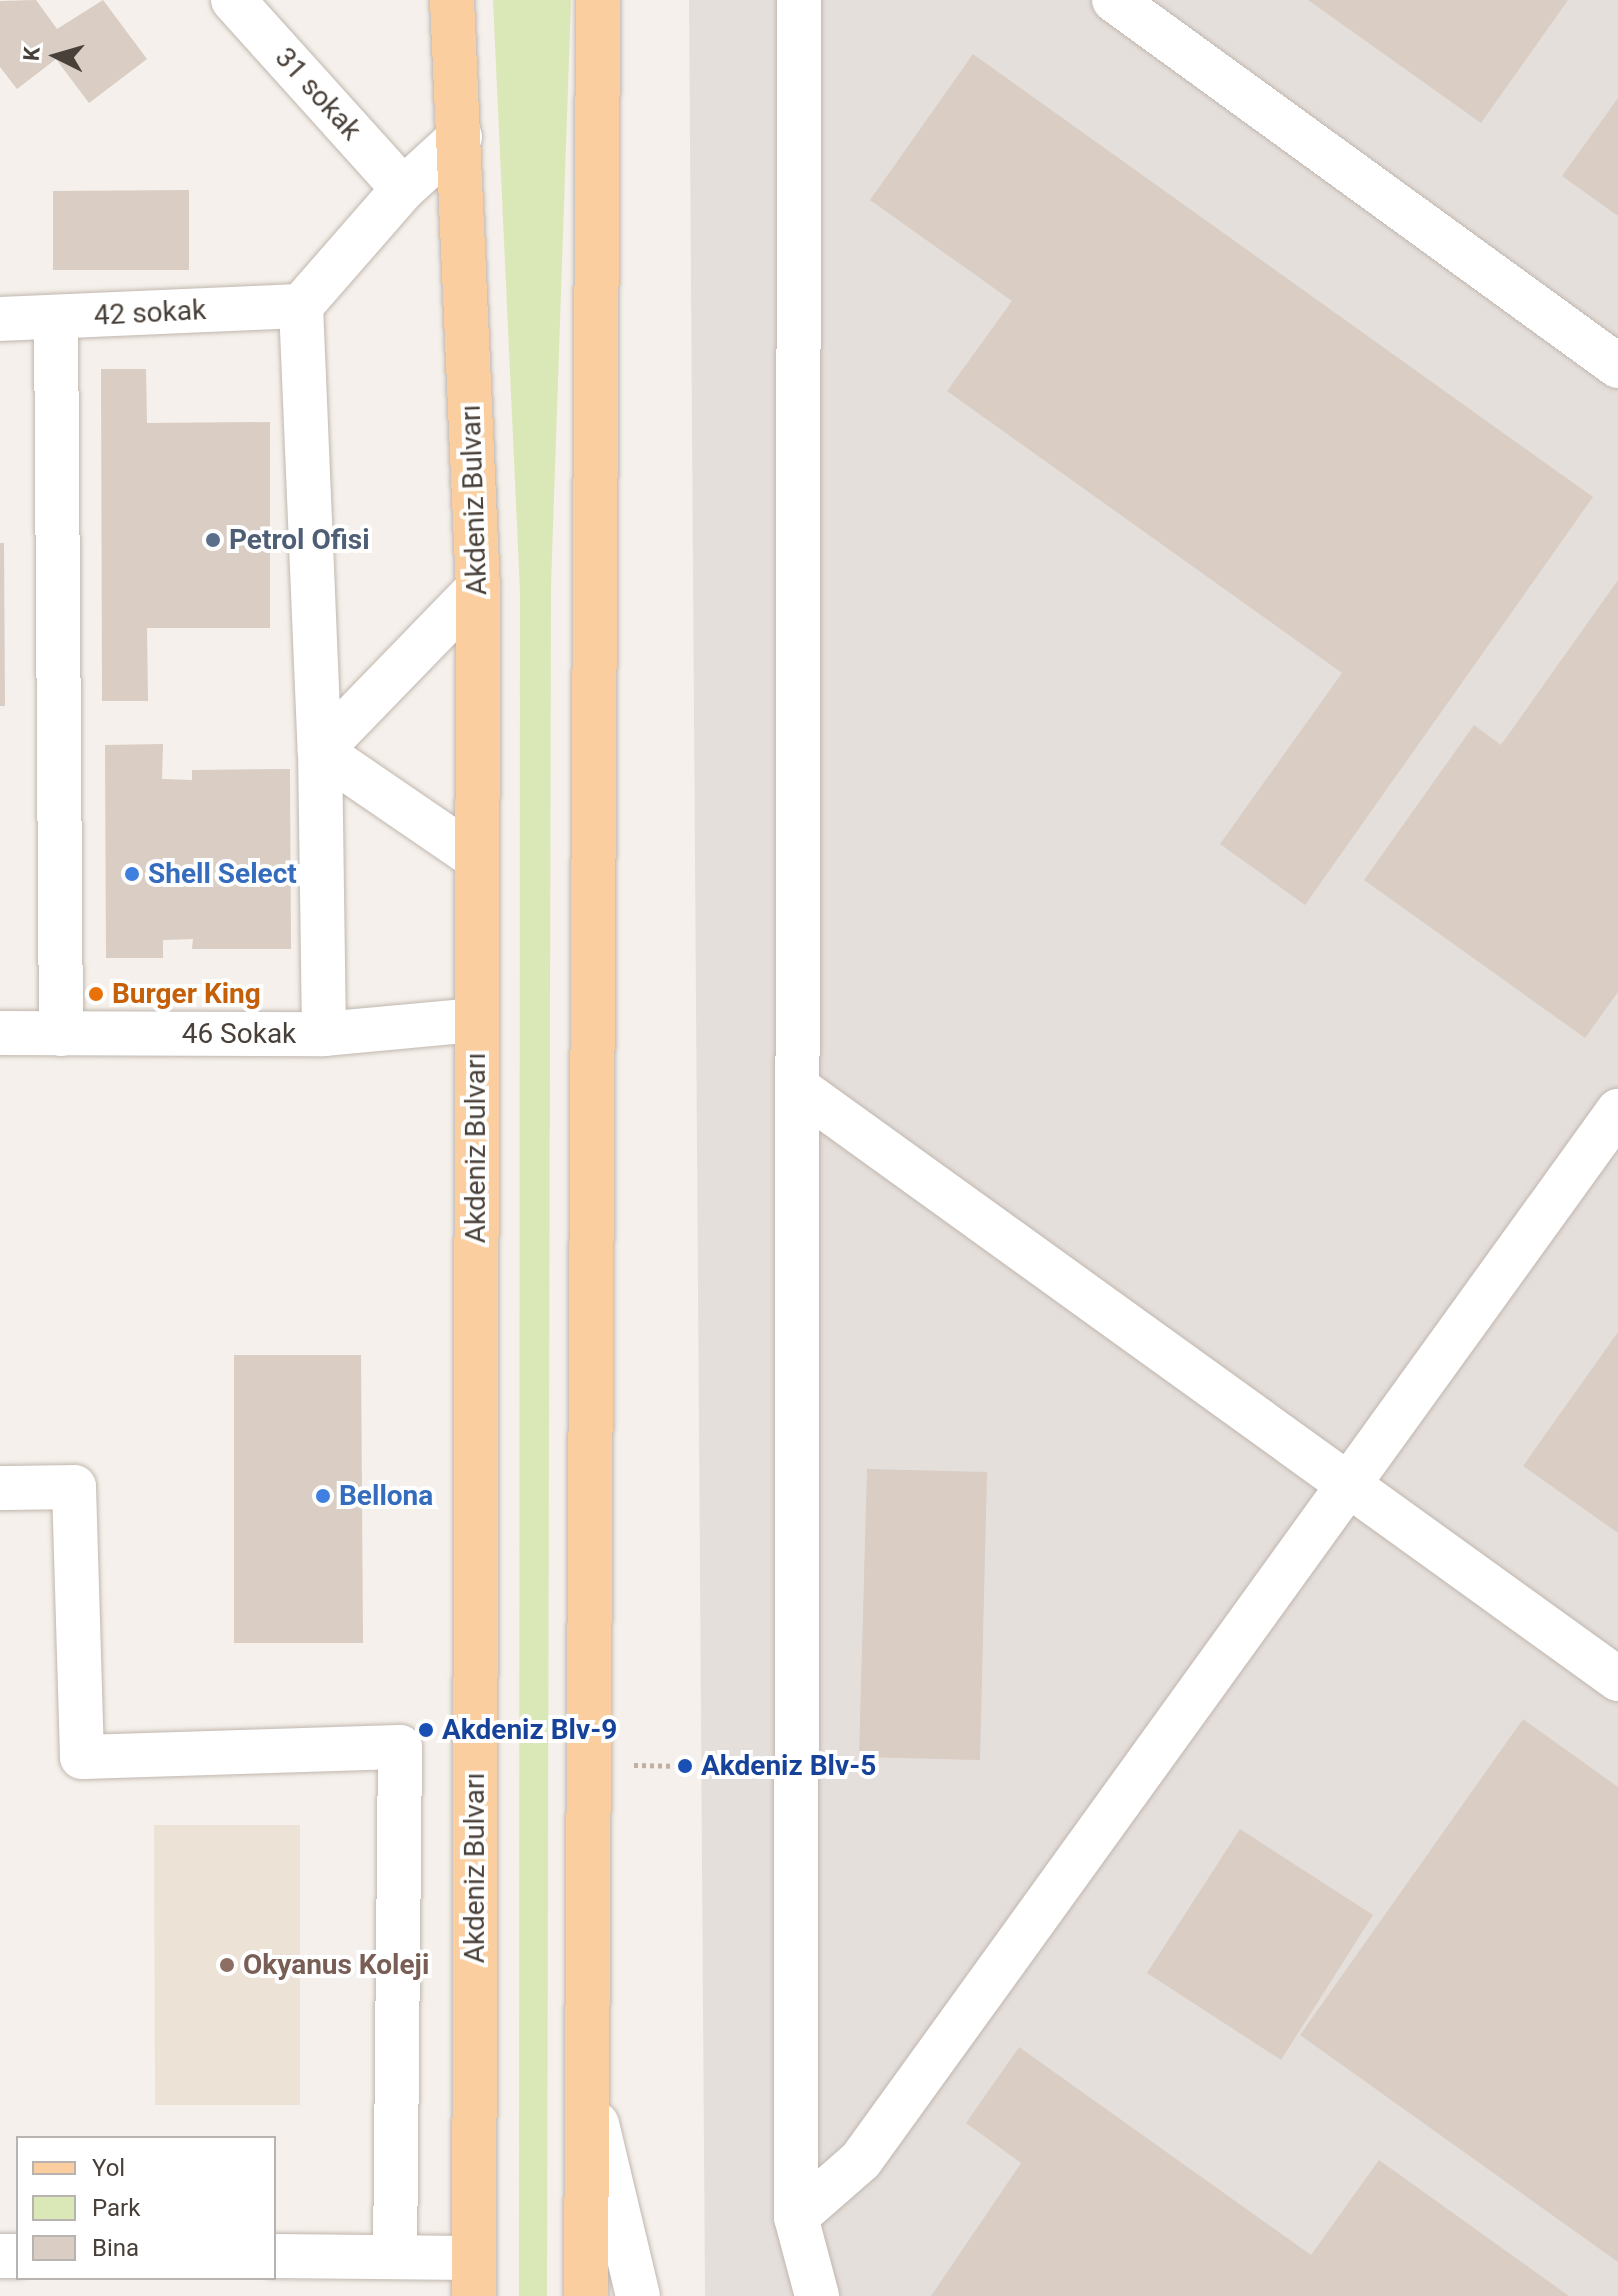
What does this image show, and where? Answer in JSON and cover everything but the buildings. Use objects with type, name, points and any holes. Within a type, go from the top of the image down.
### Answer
[{"type":"main road","name":"Akdeniz Bulvarı","points":[[452,0],[478,588],[474,2277]]},
{"type":"main road","points":[[586,2296],[592,1765],[598,0]]},
{"type":"street","name":"31 sokak","points":[[233,0],[403,189]]},
{"type":"street","points":[[799,0],[796,2217],[817,2296]]},
{"type":"street","points":[[1114,0],[1618,366]]},
{"type":"street","points":[[324,1034],[320,751],[301,306],[403,189],[460,137]]},
{"type":"street","name":"42 sokak","points":[[0,319],[301,306]]},
{"type":"street","points":[[56,318],[61,1034]]},
{"type":"street","points":[[320,751],[478,588]]},
{"type":"street","points":[[320,751],[475,857]]},
{"type":"street","name":"46 Sokak","points":[[0,1033],[324,1034],[476,1020]]},
{"type":"street","points":[[798,1088],[1618,1679]]},
{"type":"street","points":[[796,2217],[861,2160],[1618,1111]]},
{"type":"street","points":[[0,1488],[74,1487],[82,1757],[400,1747],[395,2256]]},
{"type":"street","points":[[588,2082],[638,2296]]},
{"type":"street","points":[[276,2256],[395,2256],[474,2277]]},
{"type":"path","points":[[592,1765],[685,1766]]},
{"type":"shaded area","points":[[689,0],[1618,0],[1618,2296],[705,2296]]},
{"type":"shaded area","name":"Okyanus Koleji","points":[[154,1825],[300,1825],[300,2105],[155,2105]]},
{"type":"green space","points":[[493,0],[571,0],[551,585],[547,2296],[519,2296],[520,591]]},
{"type":"place","name":"Petrol Ofisi","points":[[213,540]]},
{"type":"place","name":"Shell Select","points":[[132,874]]},
{"type":"place","name":"Burger King","points":[[96,994]]},
{"type":"place","name":"Bellona","points":[[323,1496]]},
{"type":"place","name":"Akdeniz Blv-9","points":[[426,1730]]},
{"type":"place","name":"Akdeniz Blv-5","points":[[685,1766]]},
{"type":"place","name":"Okyanus Koleji","points":[[227,1965]]}]
